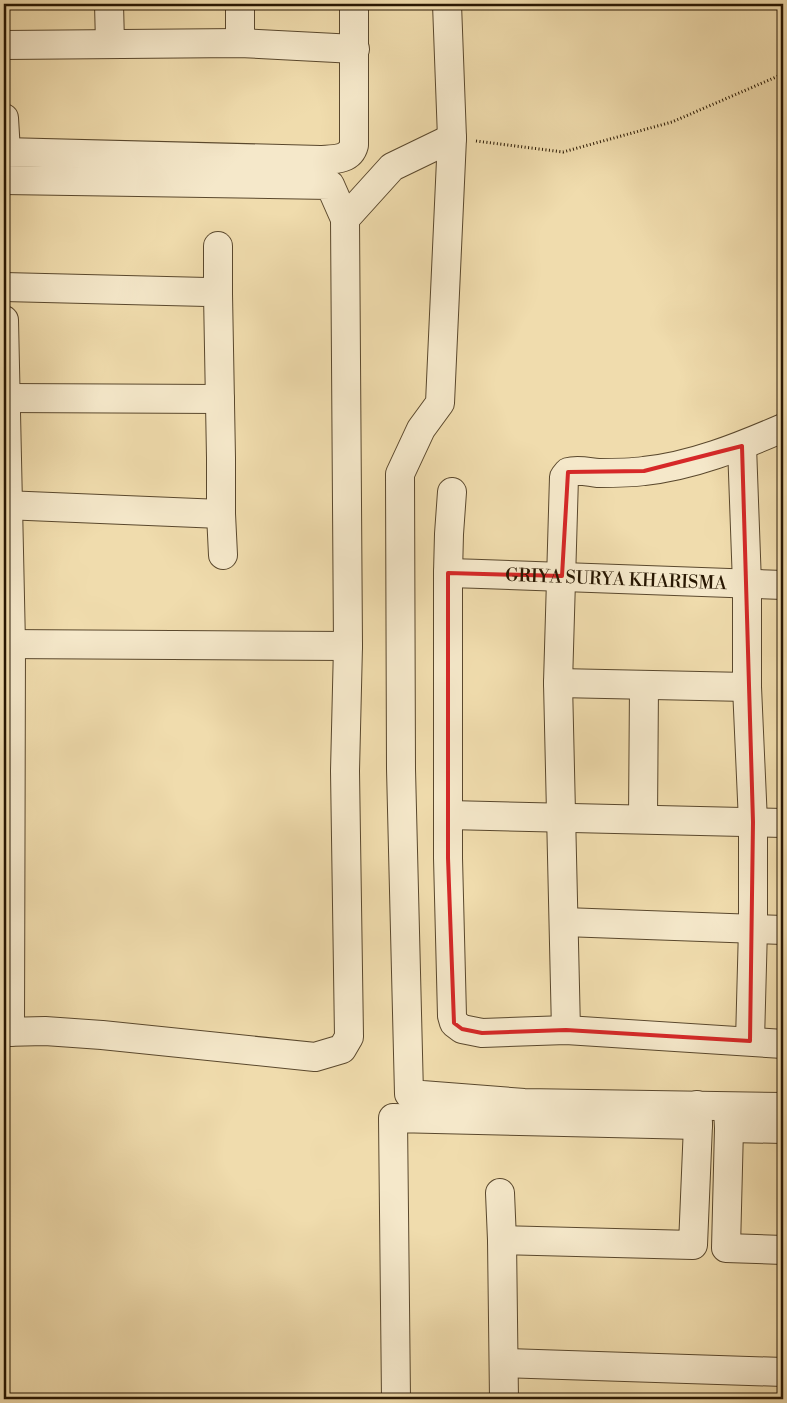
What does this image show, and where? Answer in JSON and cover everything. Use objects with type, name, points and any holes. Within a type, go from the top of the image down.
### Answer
[{"type":"street","points":[[109,4],[110,43]]},
{"type":"street","points":[[240,4],[240,43]]},
{"type":"street","points":[[4,118],[5,152],[320,160],[346,157],[352,151],[354,145],[354,4]]},
{"type":"street","points":[[448,4],[452,138],[440,403],[421,429],[400,474],[401,769],[409,1094],[524,1102],[698,1127],[728,1128],[783,1107]]},
{"type":"street","points":[[4,45],[240,43],[355,49]]},
{"type":"street","points":[[345,219],[392,167],[452,138]]},
{"type":"street","points":[[4,180],[330,186],[345,219],[348,646],[345,771],[349,1037],[342,1049],[314,1057],[102,1035],[45,1031],[7,1032],[8,644],[4,320]]},
{"type":"street","points":[[218,246],[220,514],[223,555]]},
{"type":"street","points":[[4,287],[207,292],[218,294]]},
{"type":"street","points":[[6,398],[220,399]]},
{"type":"street","points":[[566,1030],[558,683],[564,477],[573,470],[597,473],[644,471],[691,461],[742,446],[783,428]]},
{"type":"street","points":[[742,446],[747,584],[747,687],[753,822],[750,1042]]},
{"type":"street","points":[[452,492],[448,573],[451,984],[454,1023],[462,1029],[482,1032],[566,1030],[783,1044]]},
{"type":"street","points":[[6,505],[220,514]]},
{"type":"street","name":"GRIYA SURYA KHARISMA","points":[[448,573],[783,584]]},
{"type":"street","points":[[8,644],[348,646]]},
{"type":"street","points":[[558,683],[747,687]]},
{"type":"street","points":[[643,819],[644,685]]},
{"type":"street","points":[[449,815],[783,823]]},
{"type":"street","points":[[564,922],[783,930]]},
{"type":"street","points":[[396,1399],[393,1118],[783,1129]]},
{"type":"street","points":[[693,1245],[698,1127]]},
{"type":"street","points":[[726,1248],[728,1128]]},
{"type":"street","points":[[500,1193],[504,1399]]},
{"type":"street","points":[[502,1240],[693,1245],[783,1250]]},
{"type":"street","points":[[504,1363],[783,1372]]},
{"type":"path","points":[[452,138],[563,152],[672,122],[783,74]]},
{"type":"highlighted area","points":[[742,446],[753,822],[750,1041],[566,1030],[482,1033],[462,1029],[454,1023],[448,858],[448,573],[562,576],[568,472],[644,471]]}]
